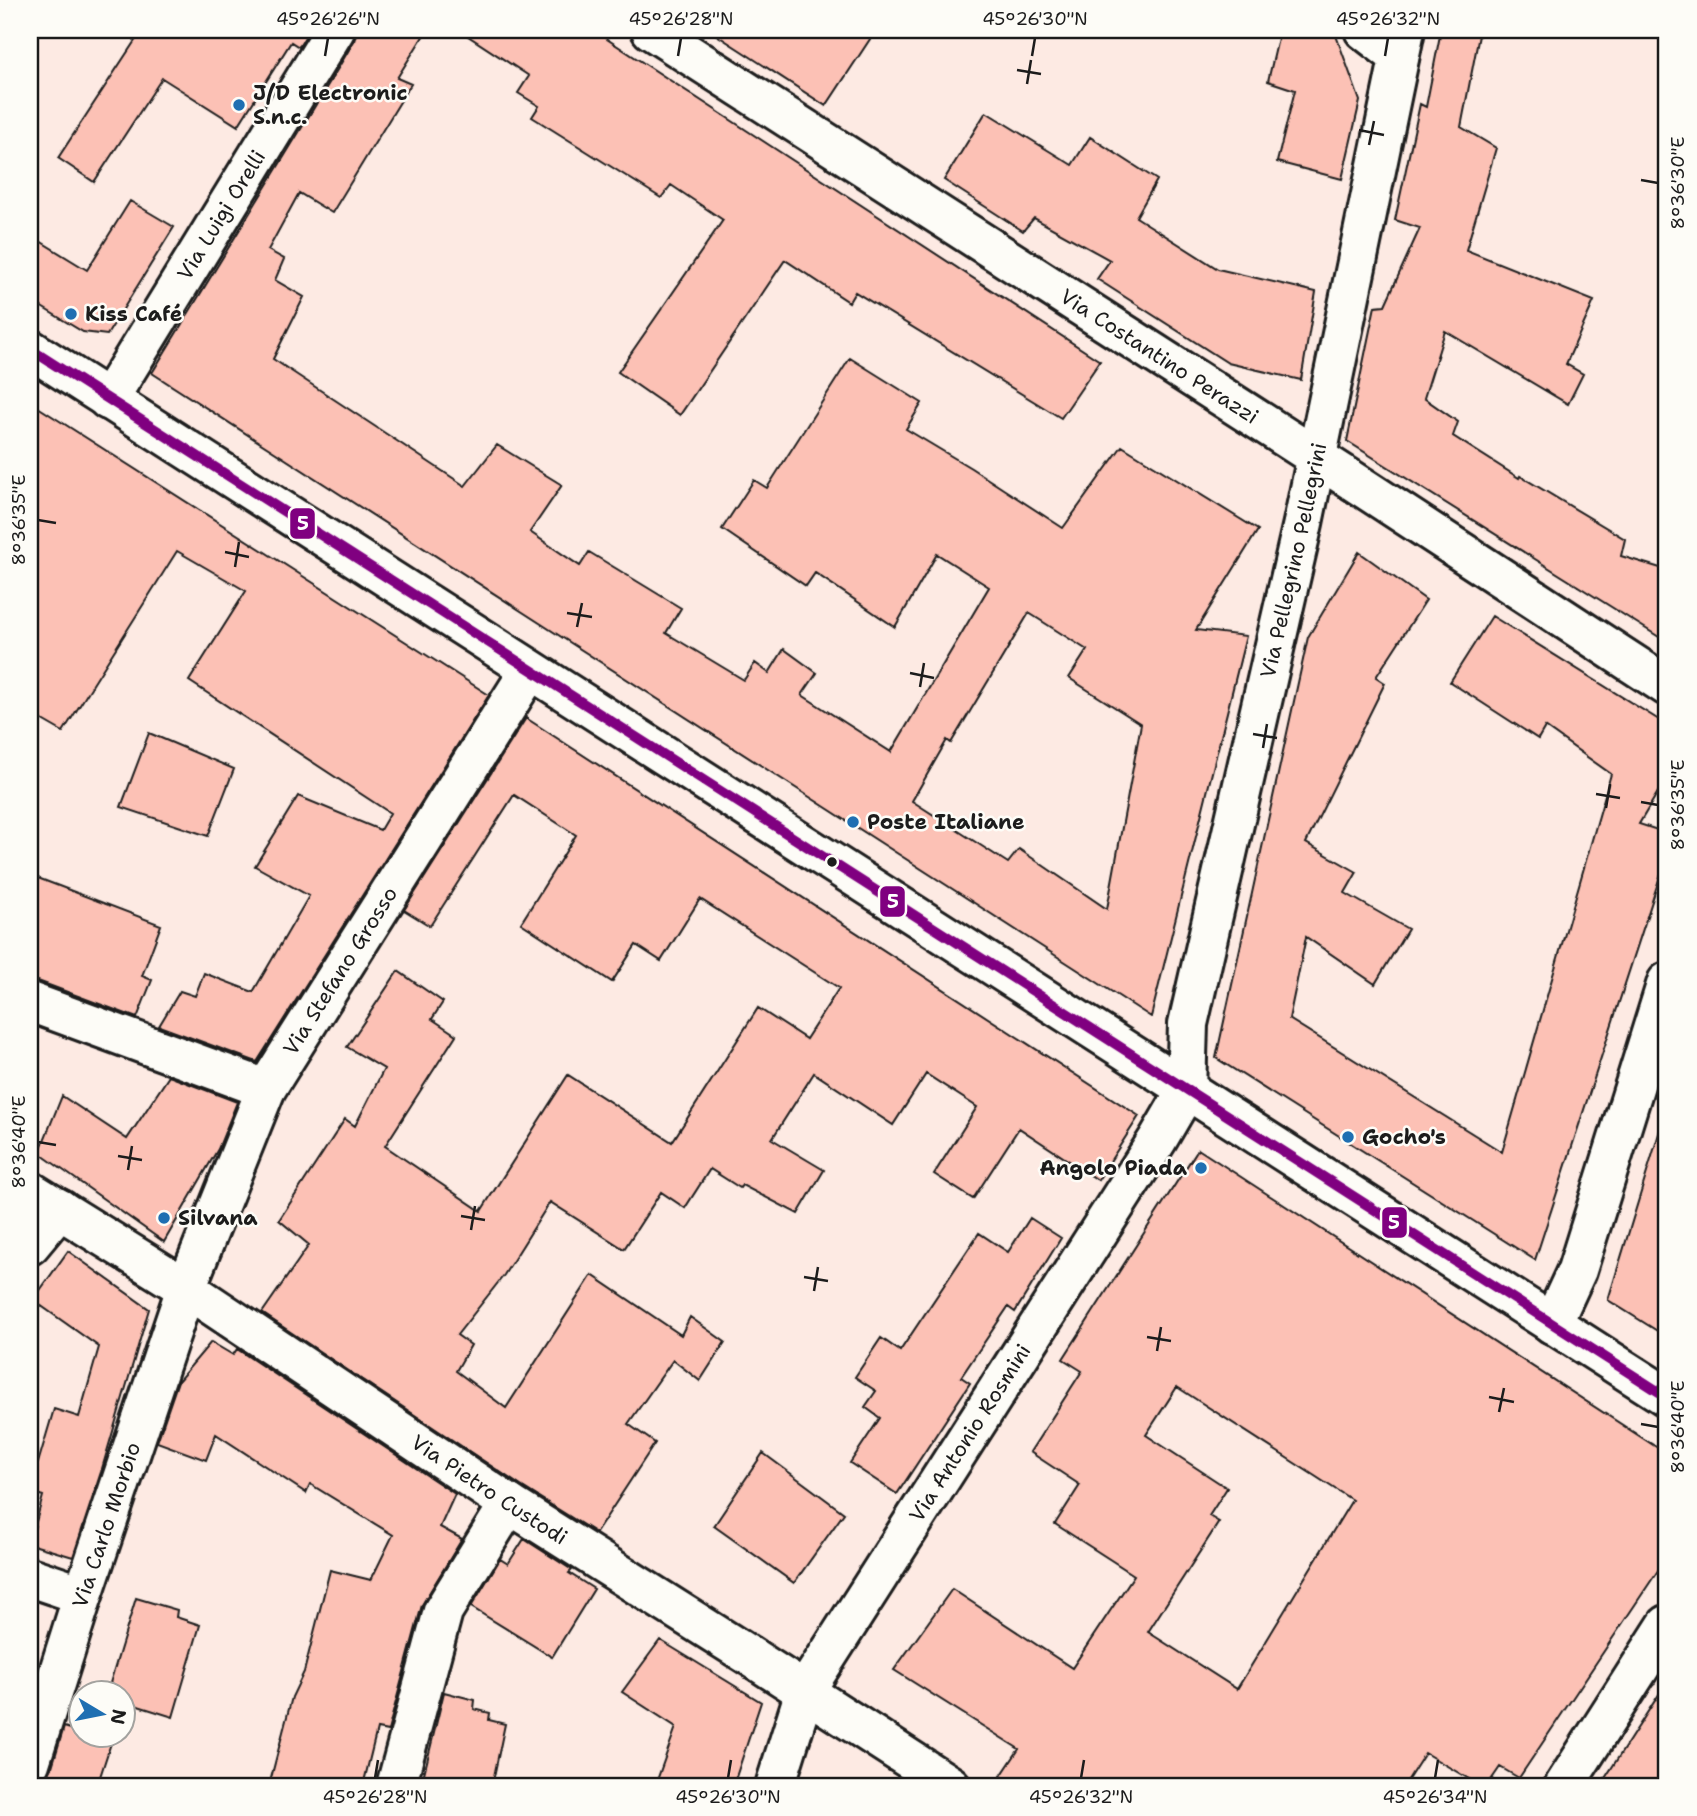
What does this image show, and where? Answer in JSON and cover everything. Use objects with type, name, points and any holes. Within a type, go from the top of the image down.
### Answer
[{"type":"street","name":"Via Luigi Orelli","points":[[108,400],[335,30]]},
{"type":"street","name":"Via Costantino Perazzi","points":[[651,30],[1667,686]]},
{"type":"street","points":[[1364,30],[1402,43]]},
{"type":"street","name":"Via Pellegrino Pellegrini","points":[[1186,1091],[1188,1024],[1303,523],[1402,43]]},
{"type":"street","points":[[30,349],[1667,1397]]},
{"type":"street","name":"Via Stefano Grosso","points":[[186,1289],[266,1089],[530,670]]},
{"type":"street","points":[[1552,1324],[1577,1270],[1667,982]]},
{"type":"street","points":[[30,1002],[266,1089]]},
{"type":"street","name":"Via Antonio Rosmini","points":[[775,1786],[805,1692],[1186,1091]]},
{"type":"street","points":[[30,1245],[45,1200]]},
{"type":"street","name":"Via Pietro Custodi","points":[[45,1200],[186,1289],[509,1503],[951,1786]]},
{"type":"street","name":"Via Carlo Morbio","points":[[30,1763],[83,1595],[186,1289]]},
{"type":"street","points":[[396,1786],[443,1611],[509,1503]]},
{"type":"street","points":[[30,1577],[83,1595]]},
{"type":"street","points":[[1564,1786],[1667,1625]]},
{"type":"building","points":[[142,30],[309,30],[299,47],[291,42],[238,126],[162,78],[94,182],[58,158]]},
{"type":"building","points":[[357,30],[427,30],[397,78],[411,84],[332,213],[299,193],[268,250],[284,259],[275,280],[304,297],[273,359],[465,486],[497,445],[562,485],[530,532],[580,566],[589,552],[681,608],[666,633],[744,680],[755,663],[769,673],[784,649],[817,673],[802,695],[891,752],[989,587],[937,554],[895,627],[815,573],[806,586],[722,529],[754,480],[767,488],[850,358],[922,403],[906,429],[1063,528],[1122,446],[1258,530],[1196,630],[1246,636],[1151,1017],[152,373],[354,41]],"holes":[[[1029,613],[1087,650],[1069,678],[1141,724],[1107,909],[1019,849],[1008,863],[912,801],[947,740],[951,743]]]},
{"type":"building","points":[[459,30],[593,30],[1100,361],[1061,418],[855,292],[849,302],[785,260],[680,415],[618,372],[723,220],[671,185],[661,198],[532,117],[539,106],[518,93],[529,76]]},
{"type":"building","points":[[709,30],[876,30],[826,106]]},
{"type":"building","points":[[1280,30],[1334,30],[1360,101],[1342,179],[1277,162],[1295,90],[1268,81]]},
{"type":"building","points":[[1441,30],[1480,30],[1461,127],[1496,148],[1466,250],[1594,301],[1566,364],[1583,374],[1568,404],[1445,331],[1424,398],[1458,422],[1453,436],[1519,478],[1520,476],[1625,539],[1621,556],[1667,570],[1667,642],[1347,441],[1375,306],[1385,305],[1420,228],[1395,220],[1420,104],[1426,107]]},
{"type":"building","points":[[986,112],[1072,165],[1090,137],[1157,180],[1136,217],[1218,269],[1316,292],[1301,380],[1228,363],[1097,279],[1110,260],[1034,218],[1023,231],[944,180]]},
{"type":"building","points":[[130,201],[174,227],[107,335],[83,332],[30,300],[30,235],[87,270]]},
{"type":"building","points":[[30,402],[489,695],[257,1062],[159,1026],[180,991],[195,996],[204,973],[253,992],[309,896],[255,866],[298,796],[380,830],[390,813],[189,681],[246,591],[177,551],[63,732],[30,713]]},
{"type":"building","points":[[1359,552],[1426,600],[1376,677],[1385,683],[1306,843],[1357,872],[1345,893],[1408,929],[1375,984],[1306,937],[1289,1019],[1502,1152],[1611,774],[1545,727],[1538,739],[1450,682],[1492,616],[1667,725],[1667,777],[1639,824],[1667,833],[1667,855],[1535,1260],[1216,1058],[1308,637]]},
{"type":"building","points":[[526,718],[1139,1116],[1098,1180],[1019,1128],[973,1199],[934,1174],[977,1107],[926,1074],[893,1125],[814,1073],[772,1139],[824,1170],[798,1214],[742,1185],[740,1188],[710,1169],[685,1208],[661,1192],[624,1249],[550,1202],[504,1275],[457,1335],[471,1345],[456,1371],[506,1408],[592,1275],[681,1335],[690,1317],[725,1342],[700,1381],[673,1360],[628,1424],[655,1443],[596,1533],[262,1313],[309,1245],[279,1220],[345,1119],[355,1126],[384,1069],[347,1047],[398,971],[443,1002],[432,1019],[456,1035],[385,1146],[481,1211],[568,1075],[672,1142],[758,1008],[806,1039],[839,988],[700,899],[661,961],[636,945],[612,982],[521,923],[576,835],[514,795],[430,926],[404,910]]},
{"type":"building","points":[[149,733],[234,769],[208,836],[121,807]]},
{"type":"building","points":[[30,875],[161,925],[142,976],[152,980],[137,1018],[38,981],[30,981]]},
{"type":"building","points":[[169,1076],[237,1102],[218,1149],[164,1242],[39,1153],[62,1096],[127,1139]]},
{"type":"building","points":[[1660,1130],[1667,1131],[1667,1337],[1608,1300]]},
{"type":"building","points":[[1198,1149],[1667,1454],[1667,1557],[1519,1778],[1500,1767],[1487,1786],[1481,1786],[1425,1753],[1404,1786],[1018,1786],[1001,1776],[1019,1749],[894,1670],[952,1589],[1072,1668],[1134,1575],[1055,1524],[1080,1485],[1030,1452],[1082,1371],[1063,1359]],"holes":[[[1177,1387],[1352,1500],[1237,1689],[1148,1632],[1219,1522],[1209,1516],[1227,1488],[1146,1435]]]},
{"type":"building","points":[[1030,1218],[1061,1238],[1015,1312],[1008,1307],[961,1377],[970,1383],[897,1494],[850,1463],[880,1418],[865,1407],[876,1391],[855,1377],[881,1338],[900,1351],[979,1233],[1008,1252]]},
{"type":"building","points":[[68,1251],[149,1309],[73,1557],[30,1544],[43,1496],[30,1492],[30,1460],[38,1463],[54,1409],[79,1417],[99,1347],[33,1300]]},
{"type":"building","points":[[211,1342],[233,1355],[237,1349],[455,1494],[440,1527],[462,1539],[422,1605],[388,1731],[377,1729],[363,1786],[269,1786],[292,1697],[304,1672],[330,1570],[371,1580],[393,1535],[310,1484],[306,1493],[216,1434],[206,1460],[157,1442],[178,1381]]},
{"type":"building","points":[[763,1453],[844,1513],[794,1583],[714,1526]]},
{"type":"building","points":[[524,1539],[572,1570],[569,1573],[594,1589],[552,1657],[471,1607],[500,1559],[508,1564]]},
{"type":"building","points":[[136,1598],[177,1610],[176,1617],[200,1625],[173,1717],[136,1705],[136,1680],[111,1680]]},
{"type":"building","points":[[660,1640],[761,1702],[733,1786],[655,1786],[676,1727],[622,1692]]},
{"type":"building","points":[[1667,1682],[1667,1786],[1600,1786]]},
{"type":"building","points":[[444,1692],[475,1700],[474,1709],[490,1713],[489,1720],[505,1724],[492,1786],[421,1786]]},
{"type":"building","points":[[64,1727],[66,1750],[109,1750],[97,1786],[30,1786],[44,1780],[51,1770]]},
{"type":"transit line","name":"5","points":[[30,349],[1667,1397]]},
{"type":"place","name":"J/D Electronic S.n.c.","points":[[239,105]]},
{"type":"place","name":"Kiss Café","points":[[71,314]]},
{"type":"place","name":"Poste Italiane","points":[[853,822]]},
{"type":"place","name":"Gocho's","points":[[1348,1137]]},
{"type":"place","name":"Angolo Piada","points":[[1201,1168]]},
{"type":"place","name":"Silvana","points":[[164,1218]]}]
